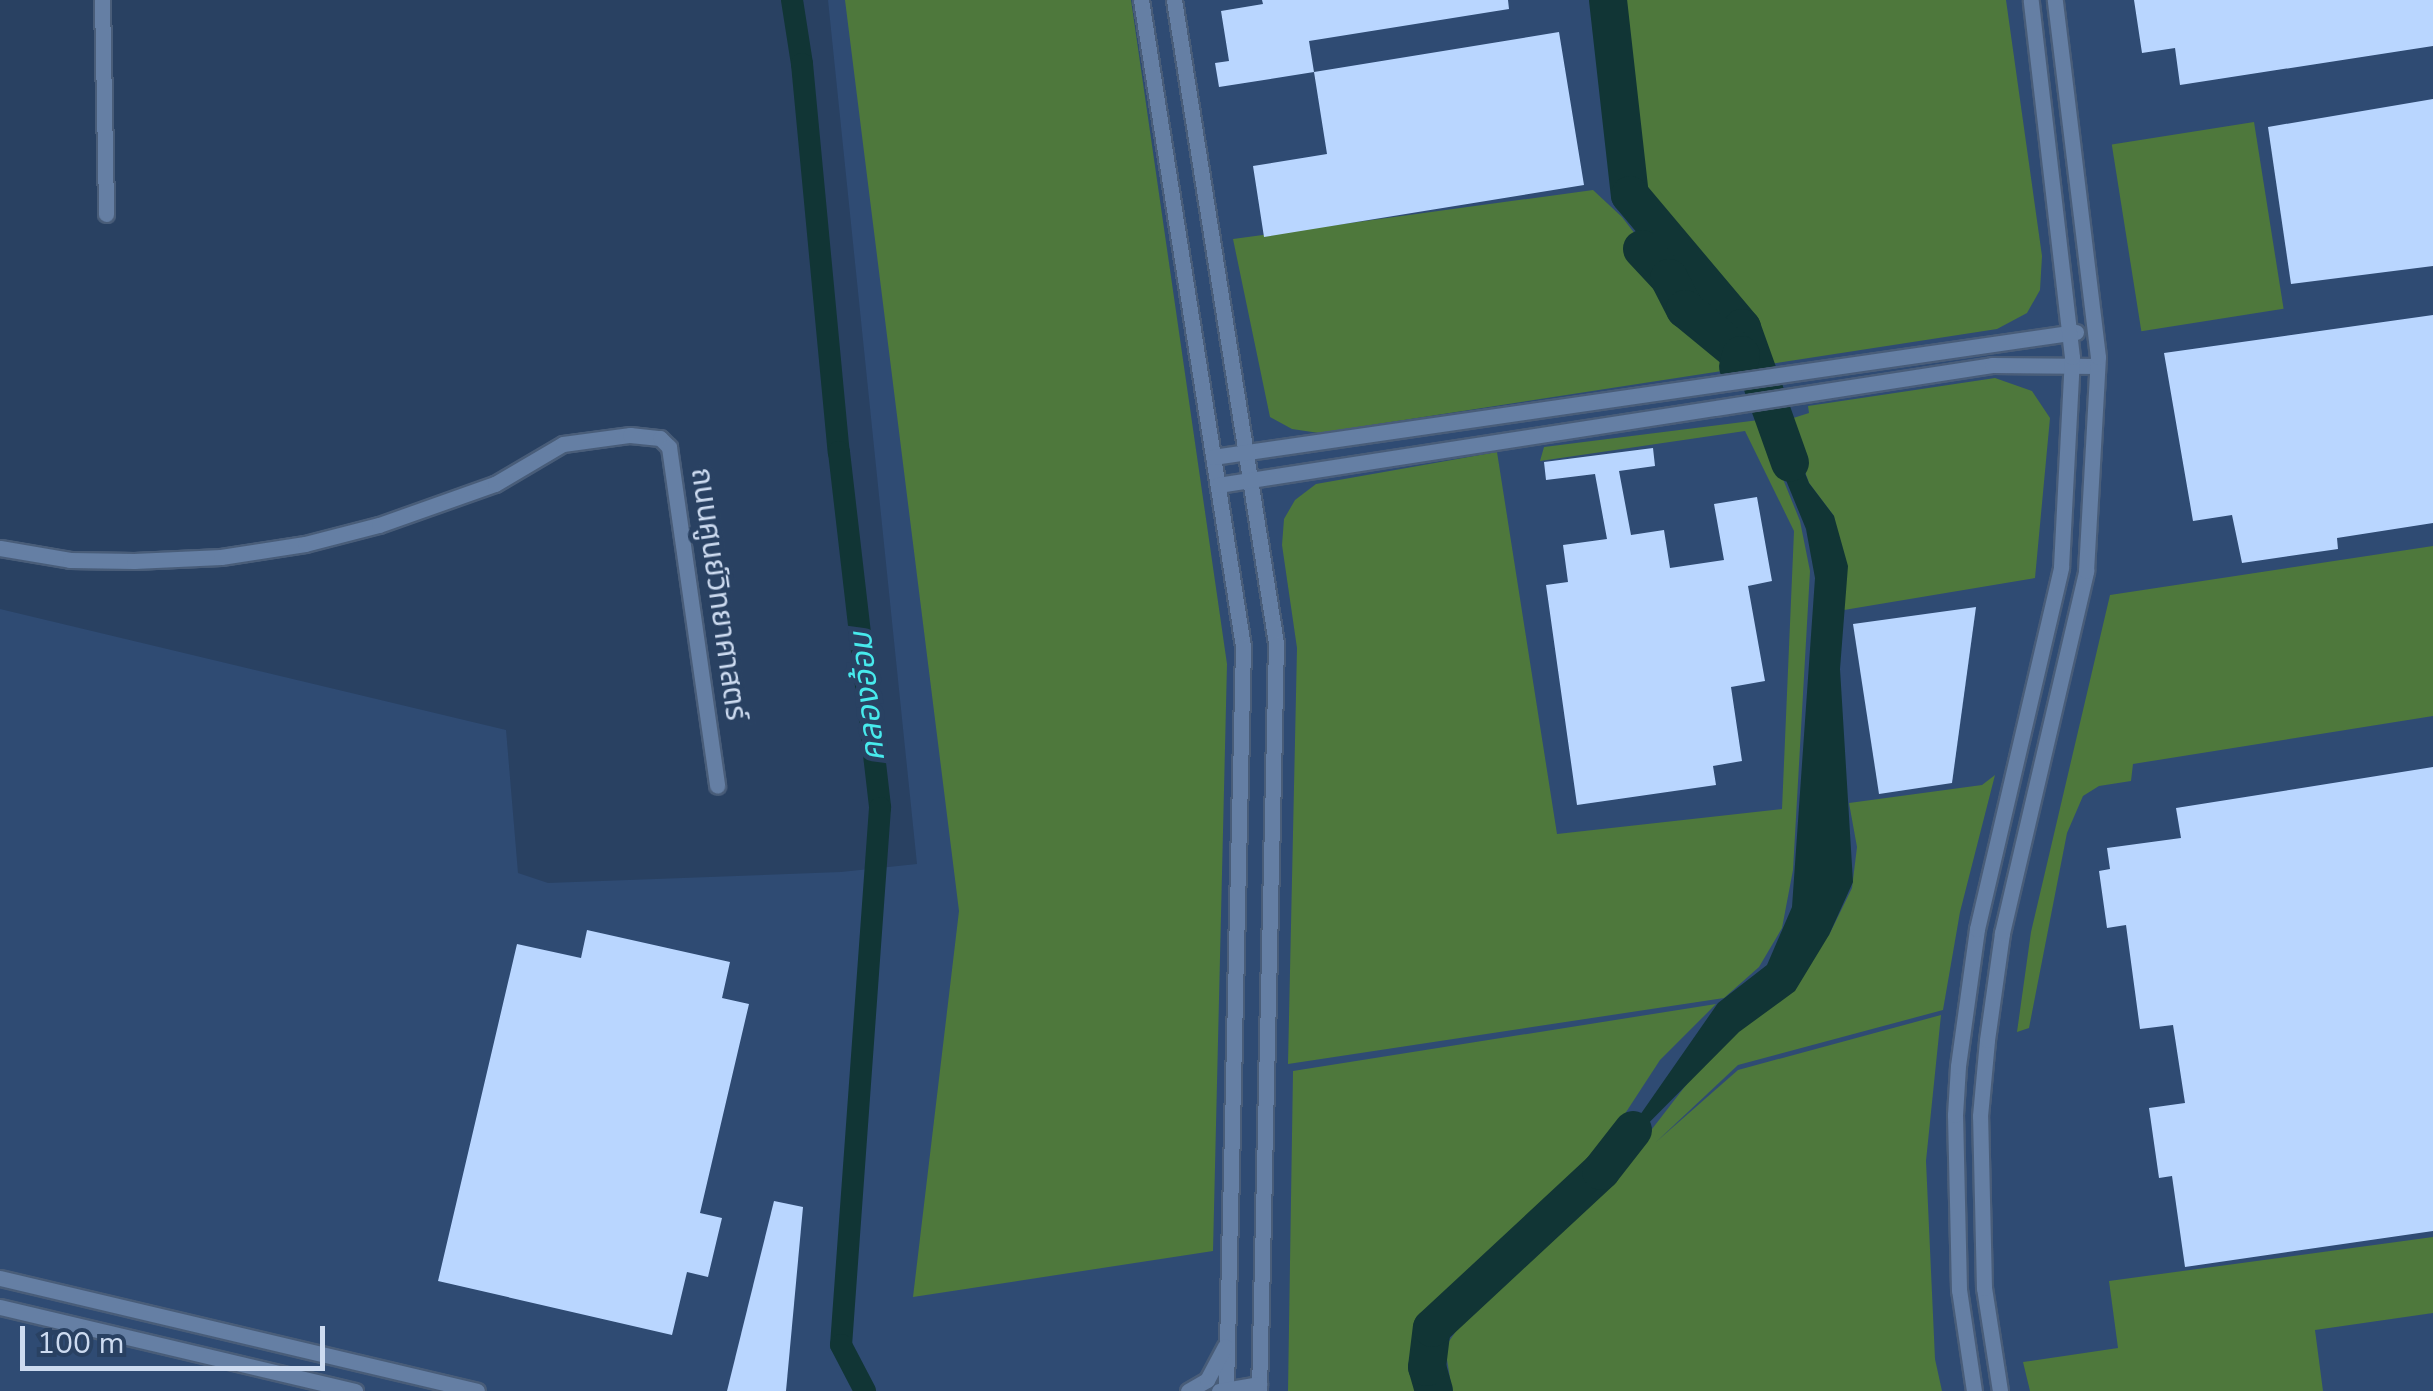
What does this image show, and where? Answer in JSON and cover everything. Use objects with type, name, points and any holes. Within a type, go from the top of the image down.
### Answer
[{"type":"street","points":[[102,0],[106,214]]},
{"type":"street","points":[[1141,0],[1243,646],[1224,1391],[1259,1388],[1276,643],[1174,0]]},
{"type":"street","points":[[1974,1391],[1959,1290],[1954,1115],[1958,1066],[1976,929],[2061,567],[2072,367],[2030,0]]},
{"type":"street","points":[[2000,1391],[1984,1288],[1980,1116],[1986,1040],[2002,933],[2086,571],[2097,366],[2055,0]]},
{"type":"street","points":[[1213,457],[2095,330]]},
{"type":"street","points":[[1218,485],[1992,365],[2097,366]]},
{"type":"street","name":"ถนนศูนย์วิทยาศาสตร์","points":[[0,548],[70,560],[134,561],[222,557],[305,544],[379,525],[495,484],[563,444],[630,434],[660,438],[669,448],[717,786]]},
{"type":"street","points":[[0,1278],[477,1391]]},
{"type":"street","points":[[0,1307],[355,1391]]},
{"type":"street","points":[[1188,1391],[1207,1380],[1227,1342]]},
{"type":"shaded area","points":[[828,0],[2433,0],[2433,1391],[0,1391],[0,609],[506,730],[518,873],[548,883],[841,872],[917,864]]},
{"type":"shaded area","points":[[1789,412],[1794,446],[1809,483],[1834,516],[1848,566],[1840,669],[1853,882],[1829,935],[1795,991],[1739,1032],[1601,1171],[1718,1003],[1767,965],[1792,907],[1815,578],[1806,529],[1760,417]]},
{"type":"green space","points":[[845,0],[1131,0],[1227,664],[1213,1251],[913,1297],[959,911]]},
{"type":"green space","points":[[1614,0],[2006,0],[2042,256],[2040,290],[2027,313],[1997,329],[1770,364],[1761,329],[1642,197]]},
{"type":"green space","points":[[2254,122],[2284,309],[2141,331],[2112,145]]},
{"type":"green space","points":[[1593,190],[1622,217],[1669,278],[1685,309],[1738,353],[1735,369],[1319,433],[1292,429],[1270,417],[1233,239]]},
{"type":"green space","points":[[1995,378],[2032,391],[2050,418],[2035,578],[1844,610],[1834,516],[1809,483],[1787,420],[1809,413],[1808,406]]},
{"type":"green space","points":[[1759,420],[1800,521],[1810,571],[1793,870],[1782,928],[1759,967],[1724,998],[1288,1064],[1297,648],[1282,545],[1284,519],[1295,500],[1316,484],[1497,452],[1557,834],[1782,809],[1794,531],[1745,431],[1540,461],[1544,447]]},
{"type":"green space","points":[[2433,546],[2433,716],[2133,764],[2131,781],[2099,786],[2083,796],[2067,833],[2029,1028],[2017,1032],[2031,932],[2110,595]]},
{"type":"green space","points":[[1995,775],[1960,912],[1943,1010],[1738,1065],[1656,1142],[1738,1070],[1941,1015],[1926,1161],[1935,1359],[1942,1391],[1452,1391],[1445,1347],[1461,1324],[1608,1186],[1693,1076],[1829,935],[1852,888],[1857,847],[1849,803],[1982,785]]},
{"type":"green space","points":[[1716,1004],[1660,1060],[1587,1172],[1431,1305],[1411,1350],[1416,1391],[1288,1391],[1293,1071]]},
{"type":"green space","points":[[2433,1237],[2433,1313],[2315,1330],[2323,1391],[2030,1391],[2023,1362],[2118,1348],[2109,1281]]},
{"type":"building","points":[[1262,0],[1508,0],[1509,9],[1309,41],[1314,72],[1219,87],[1215,63],[1229,61],[1221,11],[1263,4]]},
{"type":"building","points":[[2134,0],[2433,0],[2433,46],[2180,85],[2175,48],[2142,53]]},
{"type":"building","points":[[1559,32],[1584,185],[1264,237],[1253,166],[1327,154],[1314,72]]},
{"type":"building","points":[[2433,99],[2433,266],[2291,284],[2268,127]]},
{"type":"building","points":[[2433,315],[2433,523],[2337,538],[2338,549],[2242,563],[2232,515],[2193,521],[2164,353]]},
{"type":"building","points":[[1653,448],[1655,466],[1619,471],[1631,535],[1664,530],[1670,568],[1724,560],[1714,504],[1757,497],[1772,581],[1748,586],[1765,681],[1731,687],[1742,761],[1713,766],[1716,785],[1577,805],[1546,585],[1568,582],[1563,545],[1607,539],[1595,474],[1546,480],[1544,462]]},
{"type":"building","points":[[1976,607],[1952,783],[1879,794],[1853,624]]},
{"type":"building","points":[[2433,767],[2433,1231],[2185,1267],[2172,1176],[2159,1178],[2149,1108],[2185,1103],[2173,1025],[2140,1029],[2126,925],[2107,928],[2099,871],[2110,869],[2107,848],[2181,838],[2176,808]]},
{"type":"building","points":[[587,930],[730,962],[722,998],[749,1004],[700,1213],[722,1218],[708,1277],[687,1272],[672,1335],[438,1281],[517,944],[581,958]]},
{"type":"building","points":[[774,1201],[803,1207],[786,1391],[727,1391]]},
{"type":"waterway","name":"คลองอ้อม","points":[[792,0],[802,64],[839,452],[880,808],[841,1345],[865,1391]]},
{"type":"waterway","points":[[1608,0],[1630,195],[1742,328],[1790,463]]},
{"type":"waterway","points":[[1642,249],[1669,278],[1685,309],[1741,355],[1738,367]]},
{"type":"waterway","points":[[1434,1391],[1427,1367],[1432,1328],[1601,1171],[1633,1130]]}]
